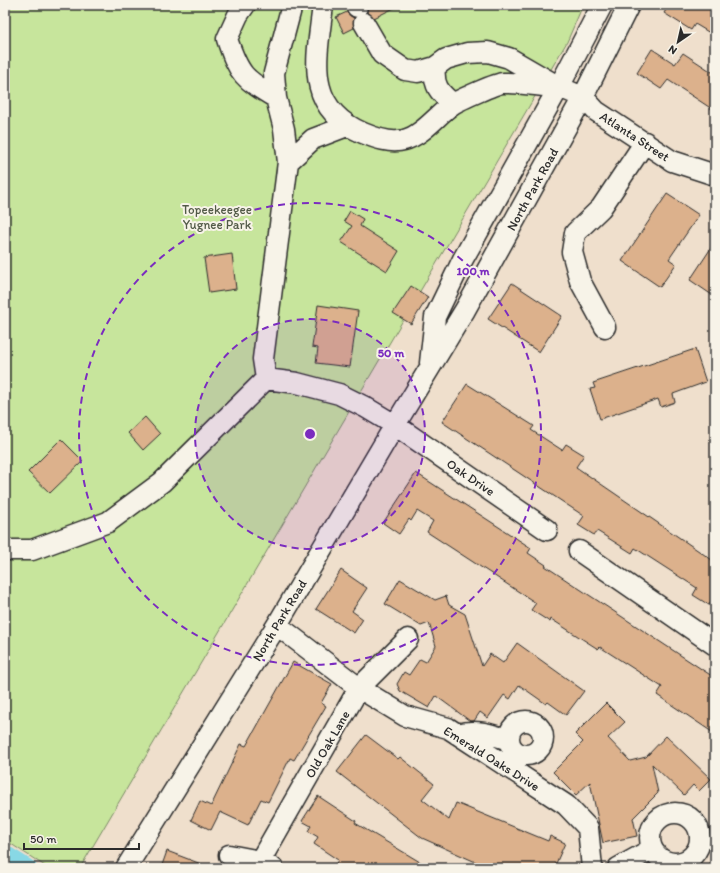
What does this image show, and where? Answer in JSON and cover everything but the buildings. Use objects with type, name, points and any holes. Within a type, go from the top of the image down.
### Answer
[{"type":"street","points":[[245,5],[238,15],[227,39],[236,64],[250,82],[276,98]]},
{"type":"street","points":[[5,550],[32,550],[108,522],[162,482],[266,379],[263,359],[288,162],[284,130],[276,98],[274,73],[292,5]]},
{"type":"street","points":[[323,5],[318,50],[317,79],[327,107],[347,126],[378,140],[404,140],[426,127],[453,104],[502,83],[559,88]]},
{"type":"street","name":"North Park Road","points":[[429,369],[435,317],[463,259],[559,88],[602,5]]},
{"type":"street","name":"North Park Road","points":[[126,868],[277,625],[465,310],[582,97],[629,5]]},
{"type":"street","points":[[359,12],[382,54],[405,70],[418,72],[435,67],[446,60],[467,52],[488,52],[509,58],[559,88],[582,97]]},
{"type":"street","points":[[435,67],[434,77],[440,93],[453,104]]},
{"type":"street","name":"Atlanta Street","points":[[582,97],[596,111],[672,161],[715,175]]},
{"type":"street","points":[[288,162],[313,139],[347,126]]},
{"type":"street","points":[[605,327],[580,281],[572,252],[575,233],[601,208],[645,142]]},
{"type":"street","name":"Oak Drive","points":[[266,379],[297,383],[338,394],[364,407],[395,425],[547,530]]},
{"type":"street","points":[[579,551],[715,645]]},
{"type":"street","name":"Emerald Oaks Drive","points":[[277,625],[358,688],[405,716],[448,728],[566,805],[588,828],[592,868]]},
{"type":"street","name":"Old Oak Lane","points":[[266,864],[358,688],[408,639]]},
{"type":"street","points":[[526,720],[537,724],[543,733],[542,744],[536,752],[530,754],[525,755],[514,750],[509,740],[511,729],[520,721],[526,720]]},
{"type":"street","points":[[457,734],[468,731],[487,733],[509,740]]},
{"type":"street","points":[[530,754],[538,767],[544,791]]},
{"type":"street","points":[[618,868],[652,849]]},
{"type":"street","points":[[229,855],[266,864]]},
{"type":"green space","name":"Topeekeegee Yugnee Park","points":[[5,5],[583,5],[567,42],[80,868],[48,868],[5,840]]},
{"type":"waterway","points":[[5,853],[29,868]]}]
